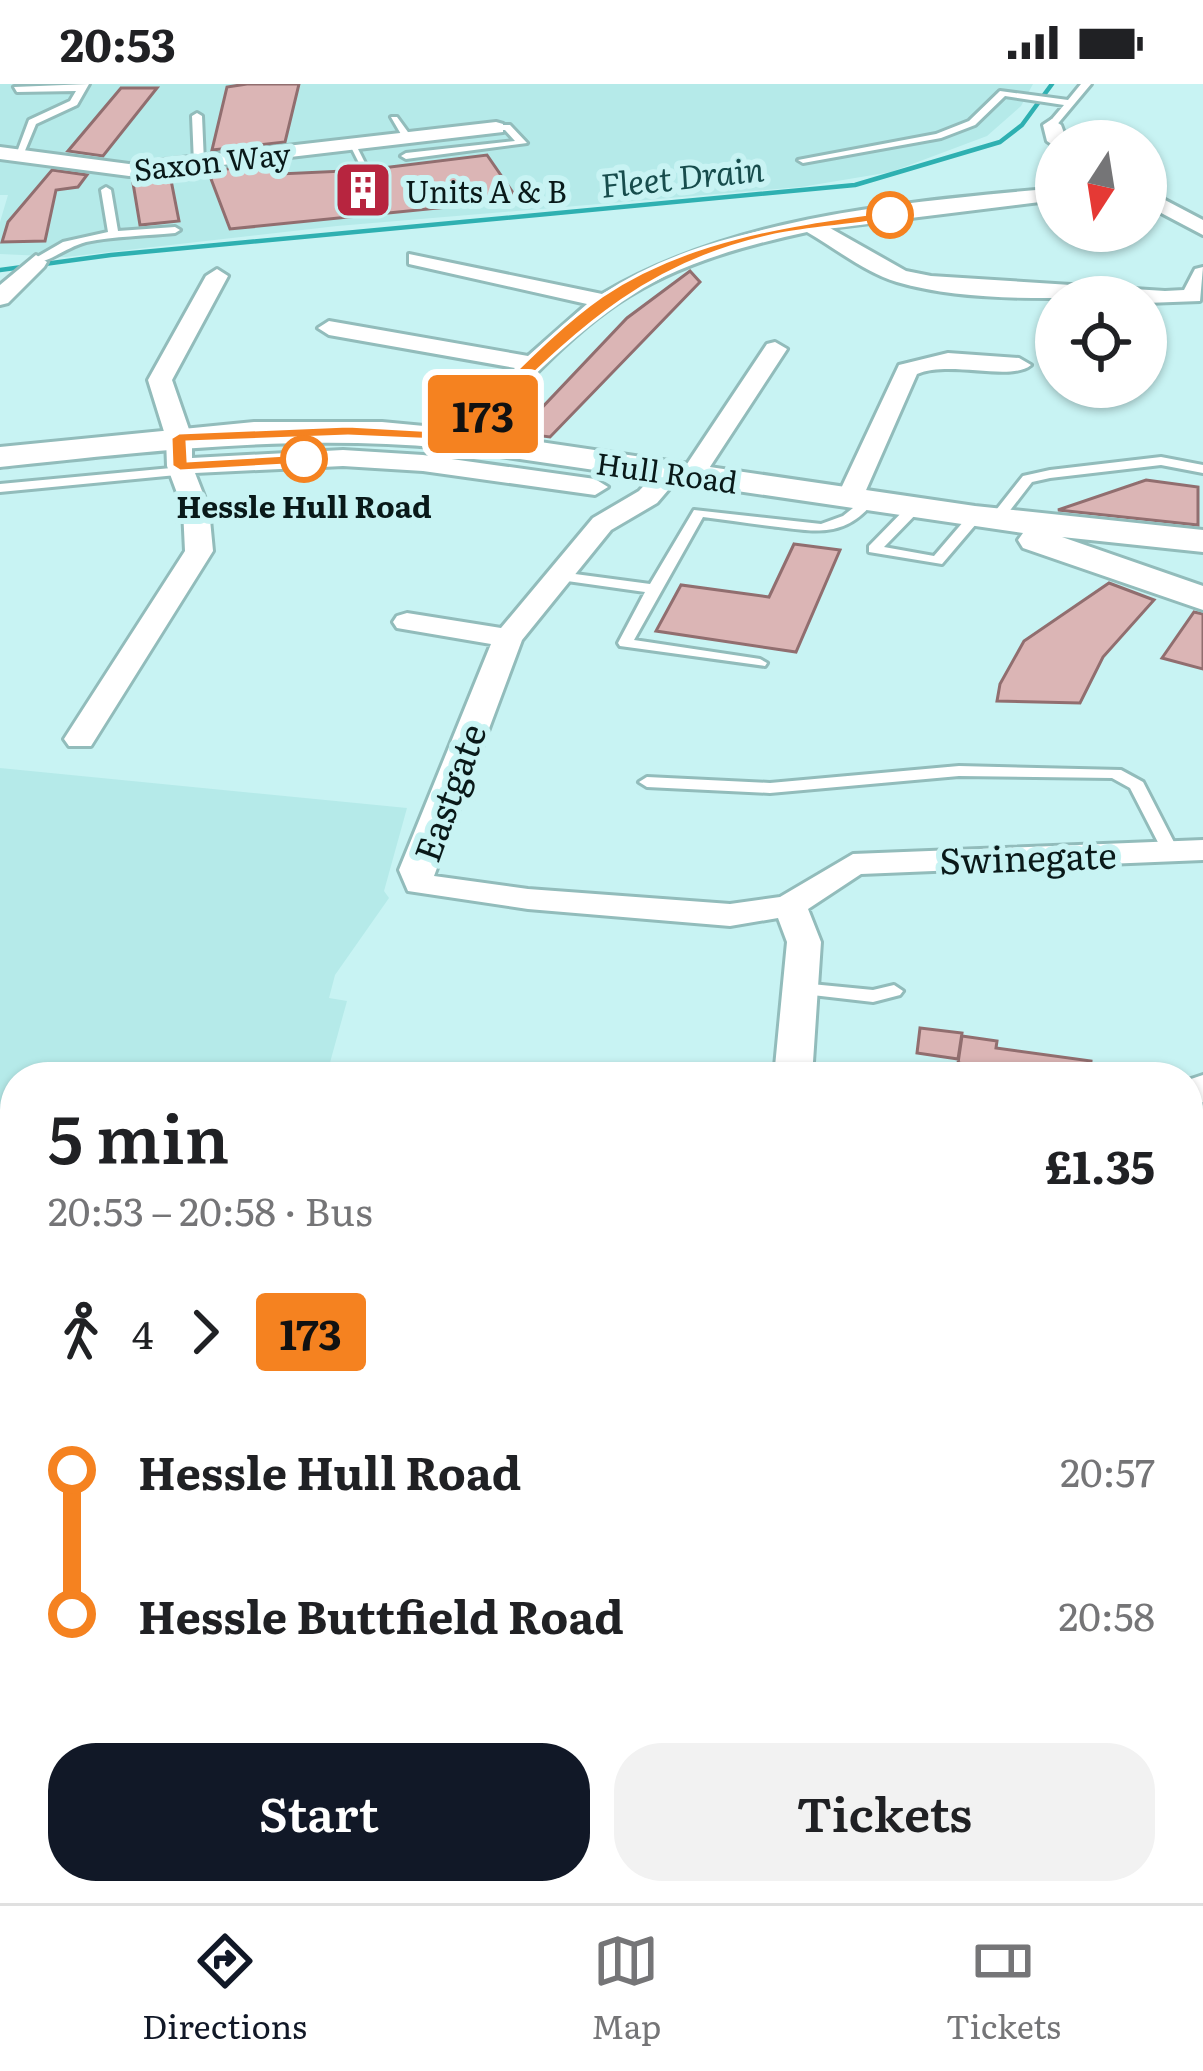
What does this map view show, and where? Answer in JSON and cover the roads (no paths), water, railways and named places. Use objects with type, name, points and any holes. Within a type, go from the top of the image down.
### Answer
[{"type":"street","name":"Saxon Way","points":[[10,153],[129,170],[358,154],[496,128]]},
{"type":"street","points":[[457,437],[604,301],[690,256],[772,231],[1035,197]]},
{"type":"street","points":[[1167,200],[1203,199]]},
{"type":"street","points":[[1167,208],[1203,229],[1203,258]]},
{"type":"street","points":[[812,226],[898,276],[931,283],[1165,298],[1192,296],[1203,274]]},
{"type":"street","points":[[417,259],[604,301]]},
{"type":"street","points":[[0,298],[29,269],[1,260]]},
{"type":"street","points":[[80,739],[199,551],[196,509],[160,380],[217,276]]},
{"type":"street","points":[[329,328],[532,364]]},
{"type":"street","name":"Eastgate","points":[[775,349],[682,473],[602,524],[508,638],[416,870],[420,884],[452,891],[730,915],[790,906],[853,864]]},
{"type":"street","points":[[859,498],[908,370],[922,362],[949,360],[1019,365]]},
{"type":"street","name":"Hull Road","points":[[0,457],[180,458],[348,431],[457,437],[986,518]]},
{"type":"street","points":[[180,458],[423,463],[595,487]]},
{"type":"street","points":[[986,518],[1203,542]]},
{"type":"street","points":[[986,518],[1096,563],[1203,599]]},
{"type":"street","points":[[1096,563],[1112,541],[1127,533]]},
{"type":"street","points":[[407,620],[508,638]]},
{"type":"street","name":"Swinegate","points":[[853,864],[1186,850]]},
{"type":"street","points":[[790,906],[804,942],[794,1062]]},
{"type":"lane","points":[[1057,120],[1062,102],[1086,84]]},
{"type":"lane","points":[[17,89],[83,86]]},
{"type":"lane","points":[[10,153],[32,122],[74,103],[83,86]]},
{"type":"lane","points":[[803,160],[938,136],[972,123],[1005,89],[1062,102]]},
{"type":"lane","points":[[197,116],[199,164]]},
{"type":"lane","points":[[394,119],[407,147],[522,143],[507,127],[496,128]]},
{"type":"lane","points":[[106,190],[114,236]]},
{"type":"lane","points":[[29,269],[50,250],[77,240],[175,230]]},
{"type":"lane","points":[[0,488],[180,458]]},
{"type":"lane","points":[[916,506],[874,549],[937,561],[1028,479],[1160,461],[1203,469]]},
{"type":"lane","points":[[760,663],[625,643],[699,513],[821,528],[841,525],[858,514],[859,498]]},
{"type":"lane","points":[[560,576],[654,589]]},
{"type":"lane","points":[[647,782],[770,788],[959,771],[1114,773],[1137,785],[1186,850]]},
{"type":"lane","points":[[801,989],[873,996],[894,991]]},
{"type":"waterway","name":"Fleet Drain","points":[[0,270],[111,255],[855,185],[1000,142],[1022,125],[1052,84]]},
{"type":"place","name":"Units A & B","points":[[363,190]]},
{"type":"place","name":"Hessle Hull Road","points":[[304,459]]}]
